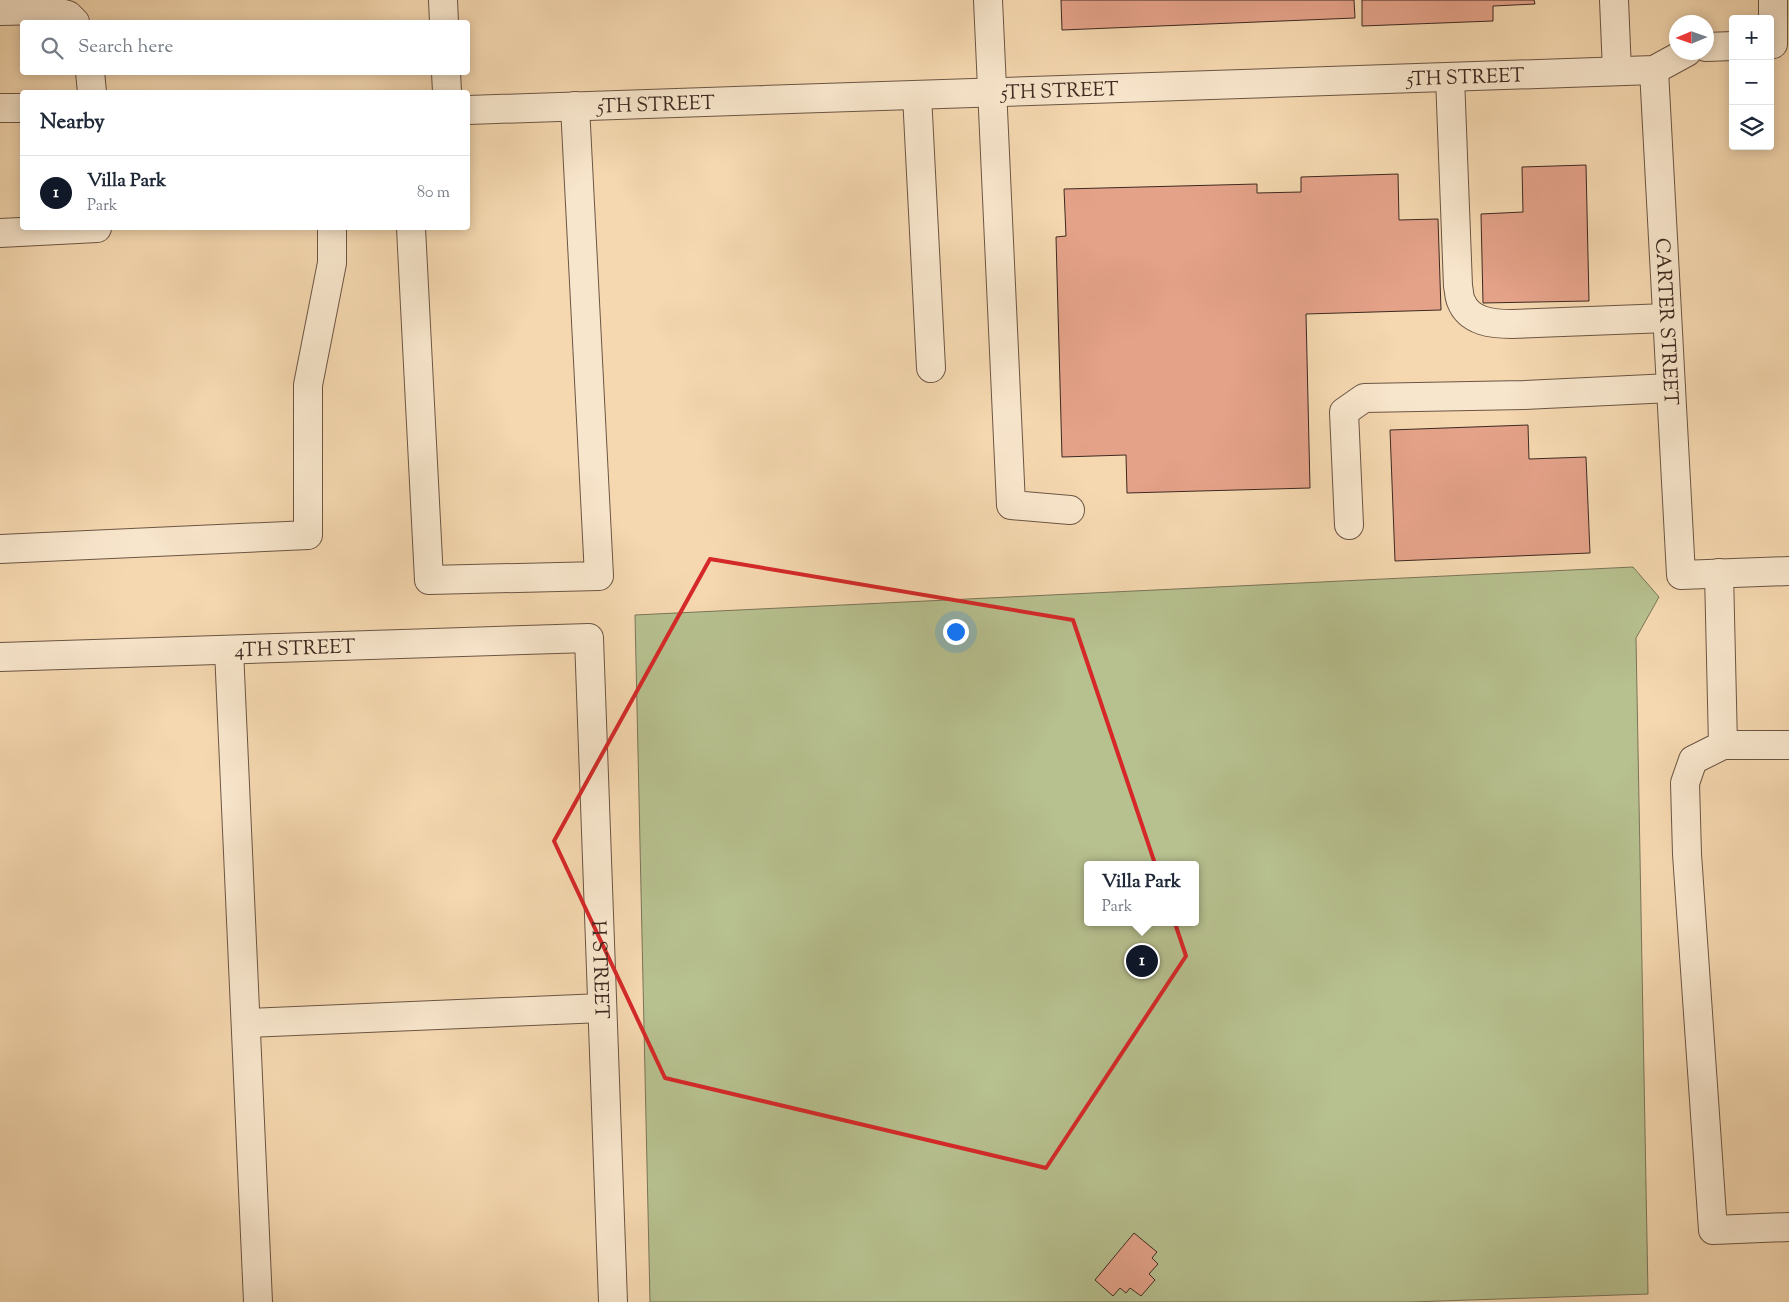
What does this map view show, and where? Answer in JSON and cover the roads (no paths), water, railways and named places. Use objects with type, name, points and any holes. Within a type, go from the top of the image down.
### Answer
[{"type":"street","points":[[443,0],[444,20]]},
{"type":"street","points":[[988,0],[1011,505],[1070,510]]},
{"type":"street","points":[[1614,0],[1617,71]]},
{"type":"street","points":[[1774,0],[1774,15]]},
{"type":"street","points":[[0,11],[48,10],[68,14],[73,20]]},
{"type":"street","points":[[1714,47],[1729,46]]},
{"type":"street","points":[[1654,70],[1672,60]]},
{"type":"street","name":"5TH STREET","points":[[470,110],[1654,70]]},
{"type":"street","name":"CARTER STREET","points":[[1654,70],[1681,575],[1719,573]]},
{"type":"street","points":[[90,75],[92,90]]},
{"type":"street","points":[[446,75],[447,90]]},
{"type":"street","points":[[1450,77],[1458,286],[1461,302],[1470,314],[1487,322],[1512,324],[1667,318]]},
{"type":"street","points":[[917,95],[931,368]]},
{"type":"street","points":[[411,230],[429,580],[599,576],[575,106]]},
{"type":"street","points":[[0,108],[20,108]]},
{"type":"street","points":[[0,233],[58,230]]},
{"type":"street","points":[[0,549],[308,535],[308,385],[332,263],[332,230]]},
{"type":"street","points":[[1349,525],[1344,412],[1364,398],[1524,395],[1671,388]]},
{"type":"street","points":[[1723,745],[1719,573],[1789,571]]},
{"type":"street","name":"4TH STREET","points":[[0,657],[590,638]]},
{"type":"street","name":"H STREET","points":[[590,638],[613,1302]]},
{"type":"street","points":[[228,650],[258,1302]]},
{"type":"street","points":[[1789,745],[1723,745],[1693,760],[1685,783],[1687,854],[1713,1230],[1789,1228]]},
{"type":"street","points":[[246,1023],[602,1008]]},
{"type":"place","name":"Villa Park","points":[[1142,961]]}]
